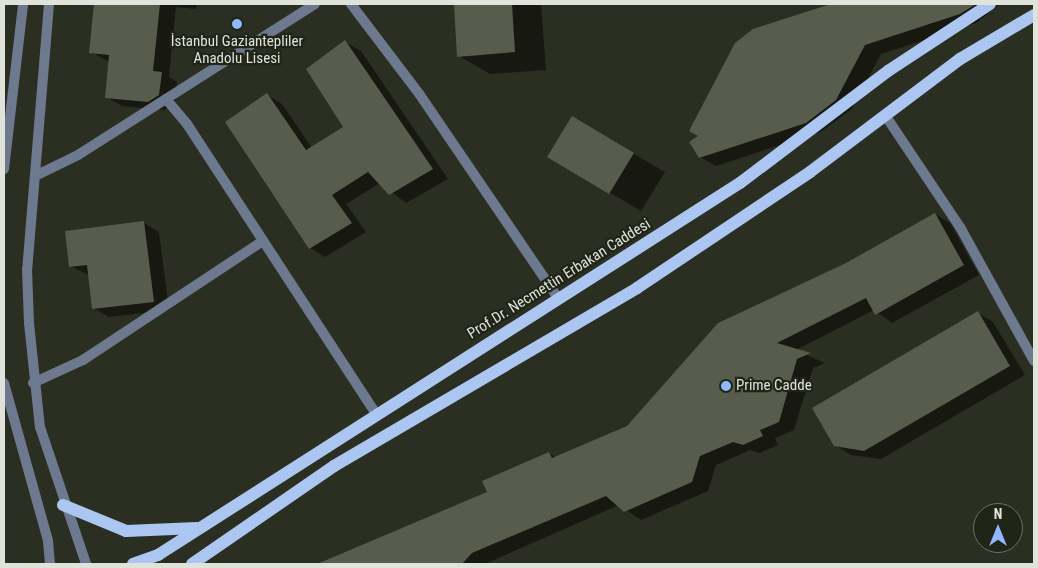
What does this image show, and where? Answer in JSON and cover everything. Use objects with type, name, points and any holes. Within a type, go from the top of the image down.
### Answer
[{"type":"main road","name":"Prof.Dr. Necmettin Erbakan Caddesi","points":[[134,564],[158,555],[740,183],[888,71],[990,4]]},
{"type":"main road","points":[[192,564],[334,466],[637,288],[886,115],[960,59],[1034,15]]},
{"type":"main road","points":[[63,505],[126,531],[199,528]]},
{"type":"street","points":[[4,169],[8,114],[23,4]]},
{"type":"street","points":[[49,4],[27,269],[34,383],[40,427],[63,505],[86,564]]},
{"type":"street","points":[[35,176],[78,155],[315,4]]},
{"type":"street","points":[[351,4],[420,95],[558,298]]},
{"type":"street","points":[[166,99],[187,124],[376,414]]},
{"type":"street","points":[[886,115],[960,227],[1034,361]]},
{"type":"street","points":[[34,383],[83,360],[263,241]]},
{"type":"street","points":[[4,383],[48,541],[50,564]]},
{"type":"building","points":[[94,4],[160,4],[153,71],[162,72],[159,95],[148,102],[105,98],[109,55],[89,53]]},
{"type":"building","points":[[454,4],[512,4],[515,52],[457,57]]},
{"type":"building","points":[[831,4],[976,4],[960,14],[865,45],[836,100],[806,123],[699,158],[689,142],[698,136],[689,131],[735,43],[753,29]]},
{"type":"building","points":[[345,40],[433,169],[389,195],[368,172],[332,195],[352,223],[309,249],[225,122],[267,93],[306,150],[343,127],[306,69]]},
{"type":"building","points":[[572,116],[634,153],[609,194],[547,157]]},
{"type":"building","name":"Prime Cadde","points":[[935,213],[964,265],[875,315],[866,298],[777,343],[811,353],[797,359],[779,422],[760,430],[763,436],[743,445],[733,442],[700,456],[692,482],[624,512],[606,496],[472,553],[462,564],[317,564],[487,492],[482,481],[549,452],[552,458],[627,426],[718,323],[846,263]]},
{"type":"building","points":[[144,221],[154,302],[92,309],[87,265],[69,267],[65,231]]},
{"type":"building","name":"Prime Cadde","points":[[978,311],[1010,366],[864,451],[834,446],[812,408]]},
{"type":"place","name":"İstanbul Gaziantepliler Anadolu Lisesi","points":[[237,24]]},
{"type":"place","name":"Prime Cadde","points":[[726,386]]}]
